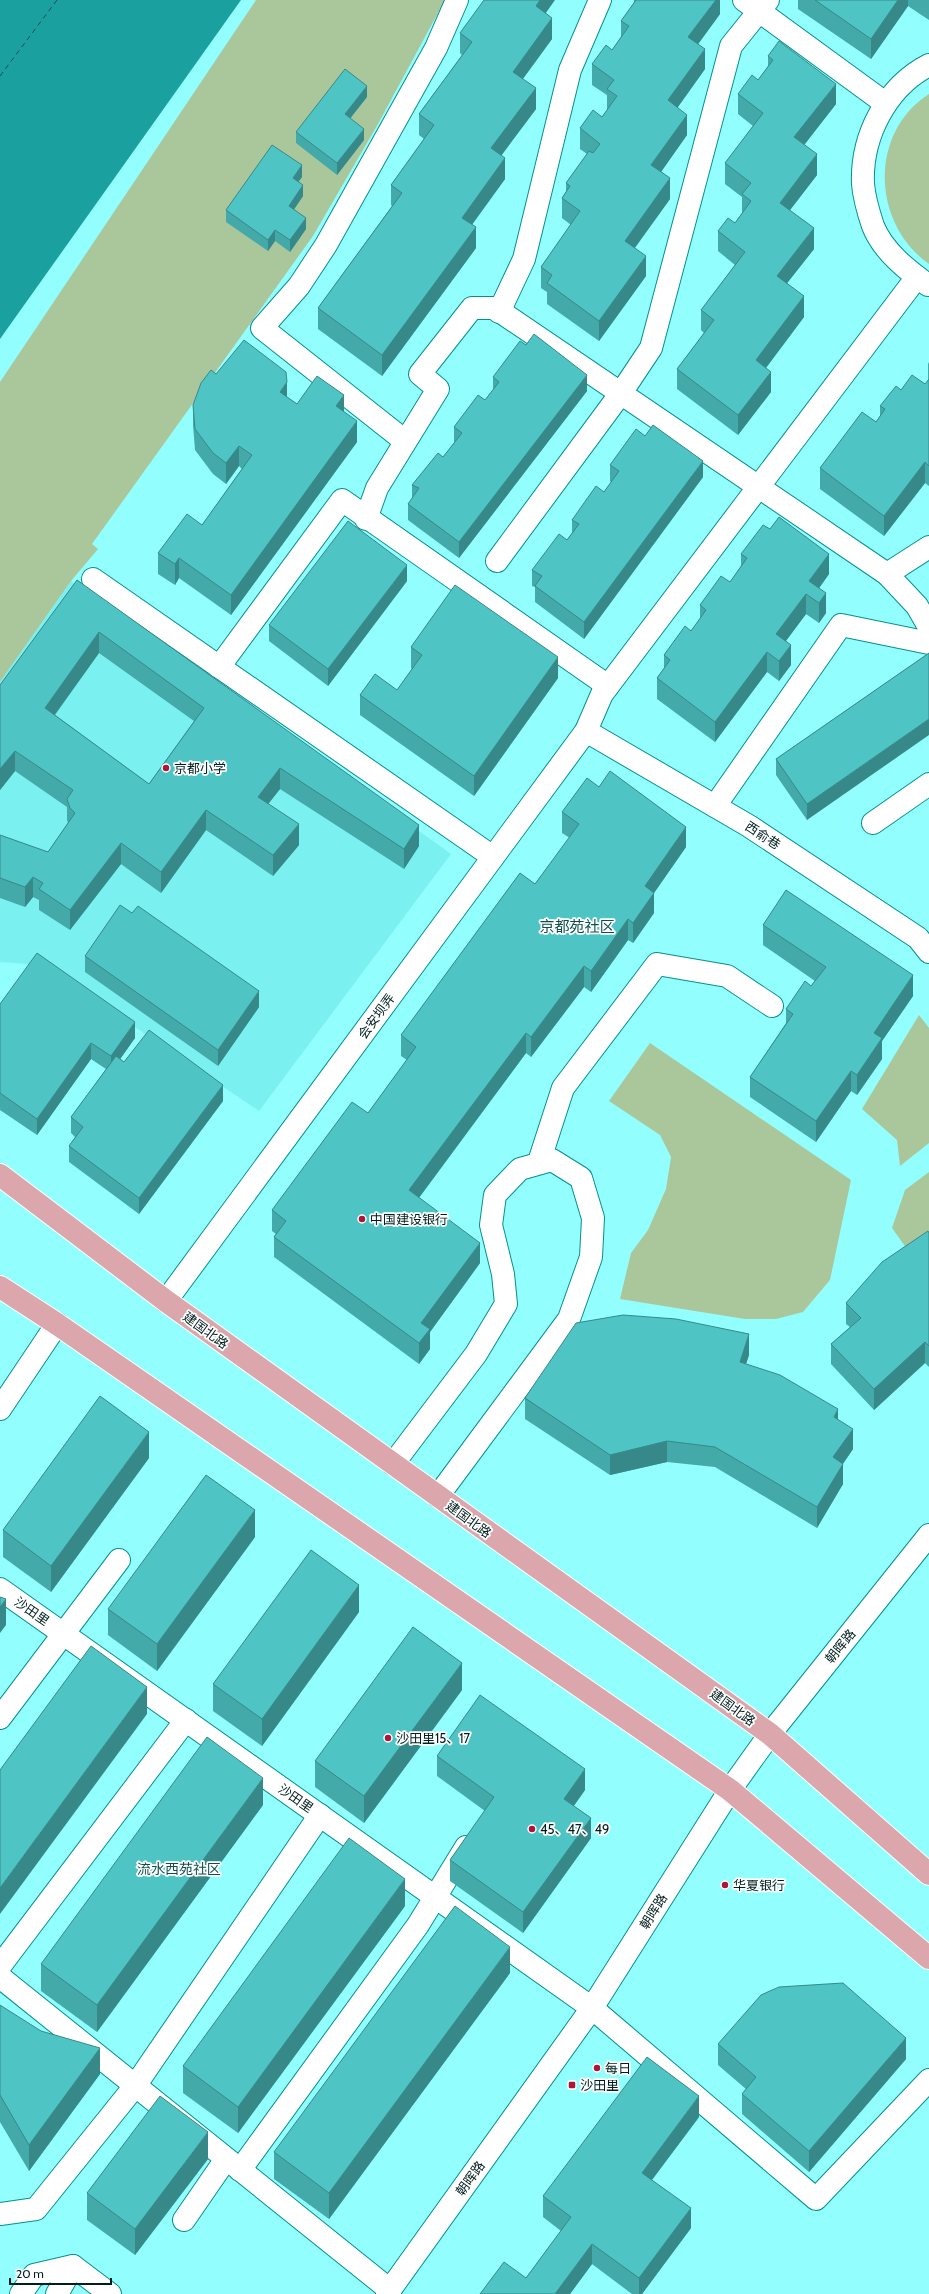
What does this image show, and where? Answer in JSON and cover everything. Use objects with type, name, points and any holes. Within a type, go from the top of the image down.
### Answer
[{"type":"main road","name":"建国北路","points":[[0,1175],[166,1301],[770,1734],[929,1874]]},
{"type":"main road","points":[[0,1287],[57,1324],[730,1790],[929,1958]]},
{"type":"street","points":[[405,441],[262,328],[299,286],[326,245],[436,48],[457,0]]},
{"type":"street","points":[[499,312],[524,259],[570,70],[600,0]]},
{"type":"street","points":[[497,561],[621,393],[651,348],[731,46],[756,3],[885,103]]},
{"type":"street","points":[[923,281],[898,262],[874,227],[863,185],[867,142],[885,103],[915,72],[929,65]]},
{"type":"street","name":"会安坝弄","points":[[166,1301],[586,731],[602,694],[760,486],[923,281]]},
{"type":"street","points":[[366,519],[377,488],[438,389],[420,374],[472,308],[495,308],[760,486],[887,574],[917,606],[929,627]]},
{"type":"street","points":[[219,666],[342,500],[366,519],[608,686]]},
{"type":"street","points":[[887,574],[929,547]]},
{"type":"street","points":[[94,579],[493,857]]},
{"type":"street","points":[[715,806],[841,625],[929,643]]},
{"type":"street","name":"西俞巷","points":[[586,731],[749,826],[918,938],[929,952]]},
{"type":"street","points":[[873,823],[929,784]]},
{"type":"street","points":[[539,1162],[563,1088],[657,964],[727,976],[772,1006]]},
{"type":"street","points":[[394,1464],[476,1354],[506,1304],[503,1274],[491,1225],[495,1195],[520,1169],[539,1162],[552,1160],[581,1178],[594,1218],[592,1257],[569,1319],[438,1496]]},
{"type":"street","points":[[0,1409],[57,1324]]},
{"type":"street","name":"朝晖路","points":[[388,2292],[592,2008],[730,1790],[770,1734],[929,1535]]},
{"type":"street","points":[[0,1718],[119,1560]]},
{"type":"street","name":"沙田里","points":[[0,1589],[592,2008],[816,2199],[929,2080]]},
{"type":"street","points":[[0,1966],[186,1720]]},
{"type":"street","points":[[0,2214],[36,2209],[135,2086],[320,1815]]},
{"type":"street","points":[[184,2220],[233,2164],[418,1925],[434,1896],[467,1845]]},
{"type":"street","points":[[0,1977],[233,2164],[388,2292]]},
{"type":"street","points":[[21,2294],[34,2275],[73,2266]]},
{"type":"street","points":[[57,2294],[73,2266]]},
{"type":"street","points":[[73,2266],[110,2294]]},
{"type":"shaded area","points":[[0,0],[241,0],[0,339]]},
{"type":"shaded area","points":[[256,0],[445,0],[378,124],[313,236],[92,544],[98,549],[71,581],[0,682],[0,382]]},
{"type":"shaded area","points":[[929,94],[929,264],[910,247],[896,226],[888,203],[885,179],[887,154],[895,131],[909,111]]},
{"type":"shaded area","name":"京都小学","points":[[71,581],[451,854],[259,1111],[43,965],[0,962],[0,682]]},
{"type":"shaded area","points":[[919,1015],[929,1028],[929,1143],[900,1166],[897,1140],[862,1109]]},
{"type":"shaded area","points":[[650,1043],[851,1180],[830,1280],[803,1312],[776,1319],[745,1319],[620,1299],[631,1253],[648,1230],[666,1189],[671,1157],[660,1135],[609,1101]]},
{"type":"shaded area","points":[[929,1172],[929,1243],[912,1256],[892,1228],[905,1190]]},
{"type":"building","points":[[484,0],[540,0],[536,6],[552,18],[513,72],[536,88],[491,148],[505,158],[462,218],[476,227],[382,355],[318,308],[402,193],[391,185],[434,125],[419,114],[472,42],[460,33]]},
{"type":"building","points":[[636,0],[716,0],[688,37],[705,49],[668,100],[687,115],[651,165],[670,178],[625,241],[646,256],[599,321],[547,283],[552,275],[541,267],[580,211],[562,198],[570,186],[566,183],[589,151],[593,153],[600,144],[580,128],[593,110],[602,117],[617,96],[607,89],[614,80],[592,64],[606,45],[612,50],[629,26],[621,21]]},
{"type":"building","points":[[815,0],[898,0],[871,39]]},
{"type":"building","points":[[779,41],[836,84],[794,137],[817,154],[780,203],[814,228],[777,276],[804,296],[756,360],[771,372],[738,415],[677,369],[714,320],[701,310],[745,252],[718,231],[728,218],[735,223],[751,201],[742,194],[751,183],[725,163],[763,113],[738,94],[752,75],[758,80],[773,60],[768,56]]},
{"type":"building","points":[[345,69],[367,86],[345,114],[364,129],[337,163],[296,132]]},
{"type":"building","points":[[272,145],[302,165],[293,178],[303,185],[289,206],[306,218],[290,240],[275,230],[268,240],[226,210]]},
{"type":"building","points":[[534,334],[587,375],[459,542],[408,504],[419,488],[412,485],[438,453],[443,457],[462,433],[454,427],[478,395],[485,400],[499,382],[493,377],[520,341],[526,345]]},
{"type":"building","points":[[244,340],[286,372],[287,382],[280,392],[297,404],[317,376],[344,395],[336,406],[357,421],[231,595],[179,558],[175,564],[158,553],[187,514],[202,525],[252,455],[239,446],[226,463],[213,453],[195,429],[193,405],[201,383],[211,370],[216,374]]},
{"type":"building","points":[[912,375],[925,384],[929,379],[929,466],[925,462],[884,516],[820,468],[862,412],[876,422],[885,409],[880,406],[896,386],[901,390]]},
{"type":"building","points":[[653,425],[703,461],[584,622],[535,586],[542,576],[532,570],[559,534],[567,540],[579,524],[572,520],[596,486],[604,492],[619,471],[610,465],[636,429],[645,436]]},
{"type":"building","points":[[779,517],[829,554],[809,581],[826,593],[819,603],[806,594],[776,634],[791,645],[779,661],[767,652],[715,722],[657,678],[670,660],[664,655],[685,626],[691,631],[706,610],[700,605],[721,576],[730,582],[747,558],[741,554],[763,525],[770,529]]},
{"type":"building","points":[[348,521],[407,565],[328,669],[269,625]]},
{"type":"building","points":[[77,580],[419,825],[404,849],[280,768],[258,797],[299,824],[273,855],[206,810],[161,872],[121,843],[70,910],[39,889],[43,883],[33,877],[25,887],[0,878],[0,835],[48,852],[75,813],[70,808],[67,799],[73,790],[15,751],[0,769],[0,685]],"holes":[[[99,632],[204,708],[149,784],[45,708]]]},
{"type":"building","points":[[455,585],[558,657],[474,776],[360,695],[375,674],[397,690],[422,655],[411,647]]},
{"type":"building","points":[[929,653],[929,719],[807,804],[776,759]]},
{"type":"building","points":[[610,771],[686,827],[645,886],[654,893],[633,923],[628,919],[591,971],[584,966],[531,1037],[526,1033],[409,1190],[480,1243],[421,1323],[430,1329],[419,1343],[274,1237],[286,1221],[272,1210],[352,1102],[368,1113],[416,1047],[401,1035],[520,873],[535,884],[579,824],[562,812],[587,778],[599,787]]},
{"type":"building","points":[[786,890],[913,975],[874,1033],[882,1038],[857,1075],[851,1071],[816,1121],[750,1077],[793,1014],[786,1009],[805,981],[811,986],[826,967],[763,925]]},
{"type":"building","points":[[120,905],[132,913],[138,906],[259,991],[218,1050],[85,956]]},
{"type":"building","points":[[37,953],[135,1022],[111,1056],[91,1043],[37,1119],[0,1093],[0,1004]]},
{"type":"building","points":[[149,1030],[223,1085],[139,1198],[69,1146],[83,1127],[71,1117],[116,1056],[124,1062]]},
{"type":"building","points":[[928,1231],[929,1346],[925,1342],[874,1389],[831,1344],[861,1318],[846,1303],[882,1262]]},
{"type":"building","points":[[623,1315],[676,1319],[749,1334],[740,1362],[780,1375],[838,1409],[834,1417],[853,1429],[833,1457],[843,1464],[817,1507],[715,1447],[667,1441],[610,1455],[525,1398],[576,1323]]},
{"type":"building","points":[[100,1396],[149,1432],[51,1566],[3,1530]]},
{"type":"building","points":[[206,1475],[255,1510],[157,1644],[108,1609]]},
{"type":"building","points":[[311,1550],[359,1585],[262,1719],[213,1684]]},
{"type":"building","points":[[0,1597],[6,1599],[0,1607]]},
{"type":"building","name":"沙田里15、17","points":[[413,1627],[462,1663],[364,1796],[315,1761]]},
{"type":"building","points":[[91,1646],[147,1687],[0,1888],[0,1770]]},
{"type":"building","name":"45、47、49","points":[[480,1695],[585,1769],[564,1799],[591,1818],[523,1912],[450,1860],[494,1797],[437,1756]]},
{"type":"building","points":[[207,1737],[263,1778],[97,2005],[41,1964]]},
{"type":"building","points":[[349,1838],[405,1879],[238,2107],[183,2066]]},
{"type":"building","points":[[455,1906],[510,1947],[329,2193],[274,2152]]},
{"type":"building","points":[[843,1983],[906,2038],[809,2151],[742,2094],[756,2077],[718,2044],[761,1995],[779,1987]]},
{"type":"building","points":[[0,2005],[41,2031],[100,2048],[29,2145],[0,2095]]},
{"type":"building","points":[[647,2057],[699,2096],[642,2173],[691,2208],[639,2278],[592,2244],[555,2294],[480,2294],[504,2262],[526,2278],[571,2217],[543,2196]]},
{"type":"building","points":[[160,2096],[208,2132],[135,2229],[87,2193]]},
{"type":"ferry route","points":[[0,76],[57,0]]},
{"type":"place","name":"京都小学","points":[[166,768]]},
{"type":"place","name":"中国建设银行","points":[[362,1219]]},
{"type":"place","name":"沙田里15、17","points":[[388,1738]]},
{"type":"place","name":"45、47、49","points":[[532,1829]]},
{"type":"place","name":"华夏银行","points":[[725,1885]]},
{"type":"place","name":"每日","points":[[597,2068]]},
{"type":"place","name":"沙田里","points":[[572,2085]]},
{"type":"district","name":"京都苑社区","points":[[577,927]]},
{"type":"district","name":"流水西苑社区","points":[[179,1869]]}]
